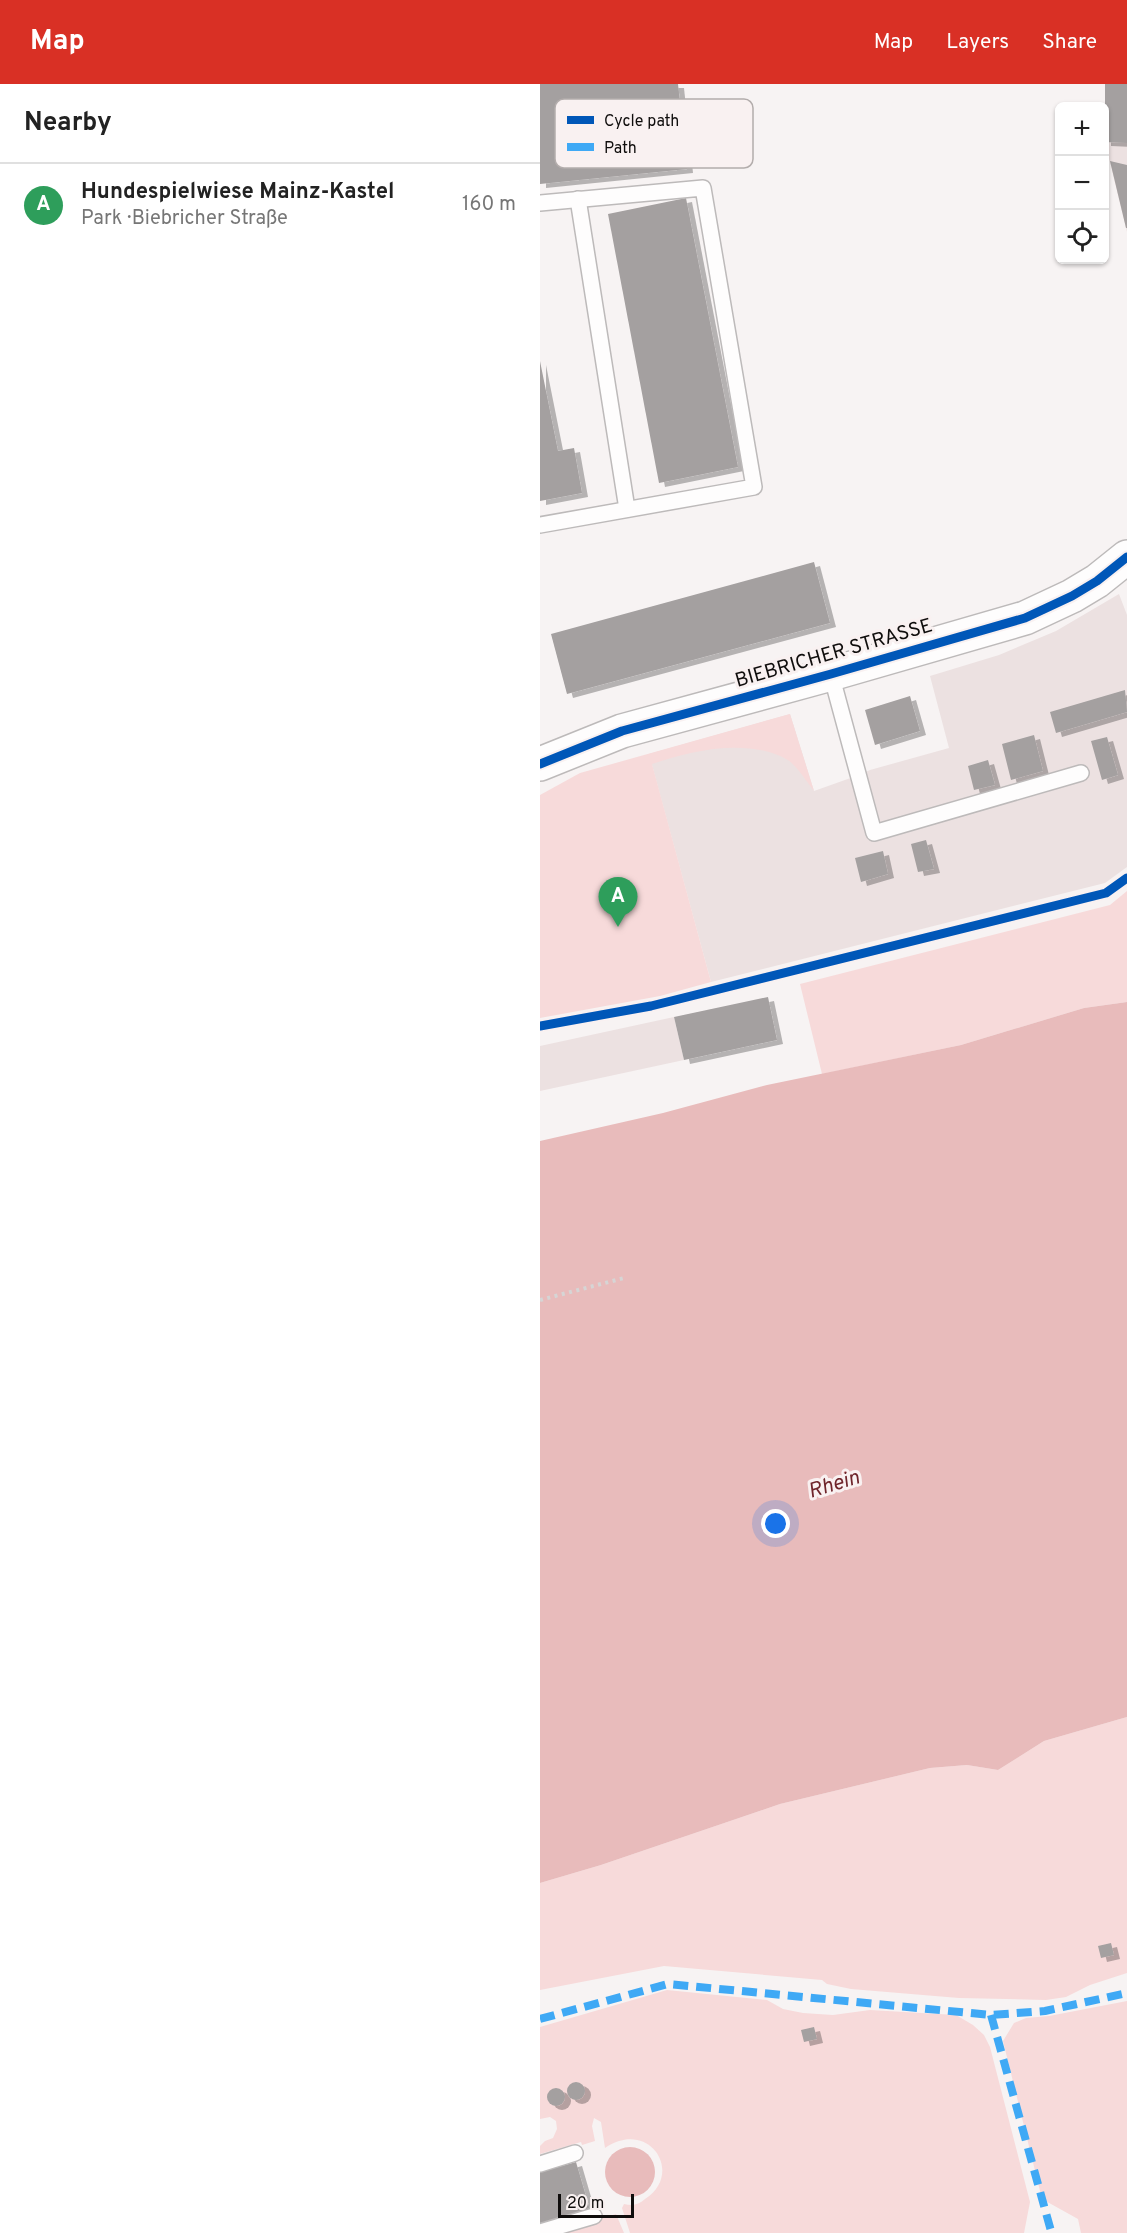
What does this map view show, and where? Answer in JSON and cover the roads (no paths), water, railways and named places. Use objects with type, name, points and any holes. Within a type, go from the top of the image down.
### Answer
[{"type":"street","name":"BIEBRICHER STRASSE","points":[[540,764],[622,731],[1025,618],[1072,596],[1097,581],[1127,557]]},
{"type":"lane","points":[[540,203],[703,188],[754,487],[540,525]]},
{"type":"lane","points":[[578,199],[627,509]]},
{"type":"lane","points":[[831,674],[874,833],[1081,773]]},
{"type":"lane","points":[[540,2164],[575,2153]]},
{"type":"lane","points":[[540,2232],[594,2216]]},
{"type":"water","name":"Rhein","points":[[1127,1002],[1127,1717],[1044,1741],[998,1770],[967,1765],[930,1768],[780,1804],[601,1865],[540,1883],[540,1141],[663,1113],[767,1085],[961,1045],[1084,1008]]},
{"type":"water","points":[[625,2147],[635,2147],[648,2154],[655,2167],[655,2177],[648,2190],[635,2197],[625,2197],[616,2193],[609,2186],[605,2177],[605,2167],[609,2158],[616,2151]]},
{"type":"place","name":"Hundespielwiese Mainz-Kastel","points":[[618,927]]}]
